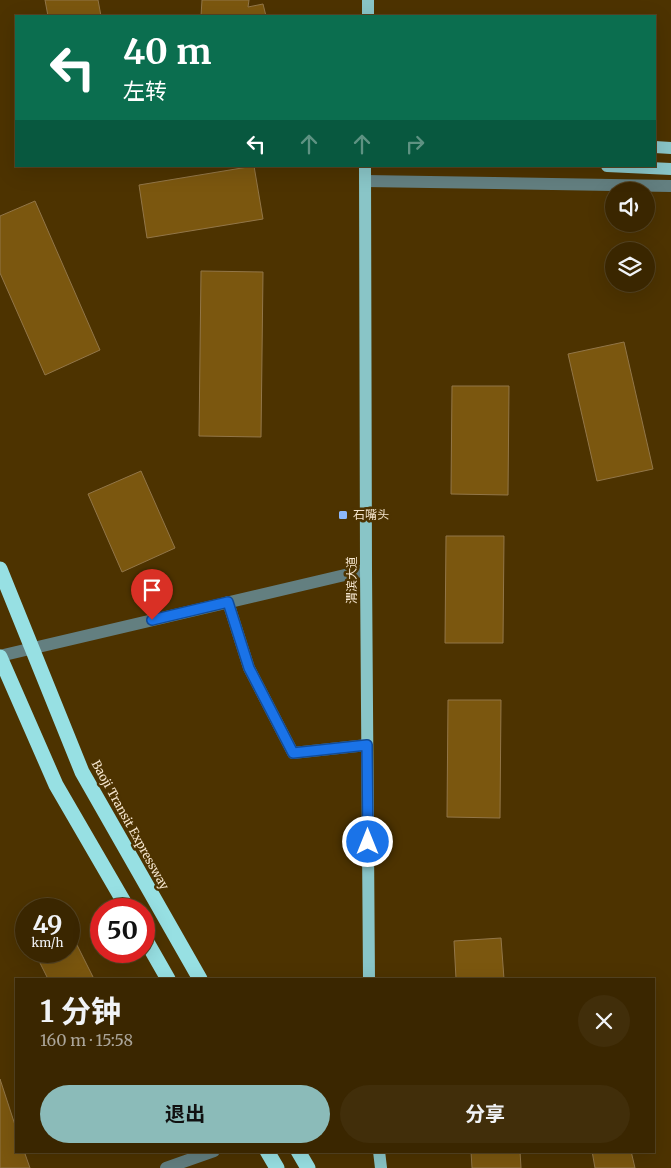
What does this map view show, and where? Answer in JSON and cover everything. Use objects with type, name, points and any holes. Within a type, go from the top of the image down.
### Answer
[{"type":"highway","name":"Baoji Transit Expressway","points":[[0,569],[82,772],[199,978]]},
{"type":"highway","points":[[0,656],[56,785],[122,898]]},
{"type":"highway","points":[[155,956],[167,978]]},
{"type":"highway","points":[[268,1153],[277,1168]]},
{"type":"highway","points":[[299,1153],[308,1168]]},
{"type":"main road","points":[[368,0],[368,15]]},
{"type":"main road","points":[[656,147],[671,148]]},
{"type":"main road","name":"渭滨大道","points":[[365,167],[369,978]]},
{"type":"main road","points":[[628,167],[671,169]]},
{"type":"main road","points":[[379,1153],[381,1168]]},
{"type":"street","points":[[365,181],[671,186]]},
{"type":"street","points":[[0,656],[366,570]]},
{"type":"street","points":[[228,602],[249,668],[293,753],[367,745]]},
{"type":"street","points":[[166,1168],[208,1153]]},
{"type":"building","points":[[45,0],[98,0],[101,15],[48,15]]},
{"type":"building","points":[[202,0],[249,0],[248,7],[263,4],[266,15],[201,15]]},
{"type":"building","points":[[254,167],[263,219],[147,238],[139,185]]},
{"type":"building","points":[[35,201],[100,350],[45,375],[0,273],[0,216]]},
{"type":"building","points":[[201,271],[263,272],[261,437],[199,436]]},
{"type":"building","points":[[624,342],[653,469],[597,481],[568,354]]},
{"type":"building","points":[[452,386],[509,386],[508,495],[451,494]]},
{"type":"building","points":[[141,471],[175,548],[122,572],[88,494]]},
{"type":"building","points":[[446,536],[504,536],[503,643],[445,643]]},
{"type":"building","points":[[448,700],[501,700],[500,818],[447,817]]},
{"type":"building","points":[[501,938],[504,978],[456,978],[454,941]]},
{"type":"building","points":[[80,951],[94,978],[48,978],[40,963],[80,963]]},
{"type":"building","points":[[0,1079],[15,1125],[15,1153],[25,1153],[30,1168],[0,1168]]},
{"type":"building","points":[[471,1153],[520,1153],[521,1168],[472,1168]]},
{"type":"building","points":[[592,1153],[631,1153],[635,1168],[595,1168]]},
{"type":"place","name":"石嘴头","points":[[343,515]]},
{"type":"route","points":[[152,620],[228,602],[249,668],[293,753],[367,745],[368,842]]}]
